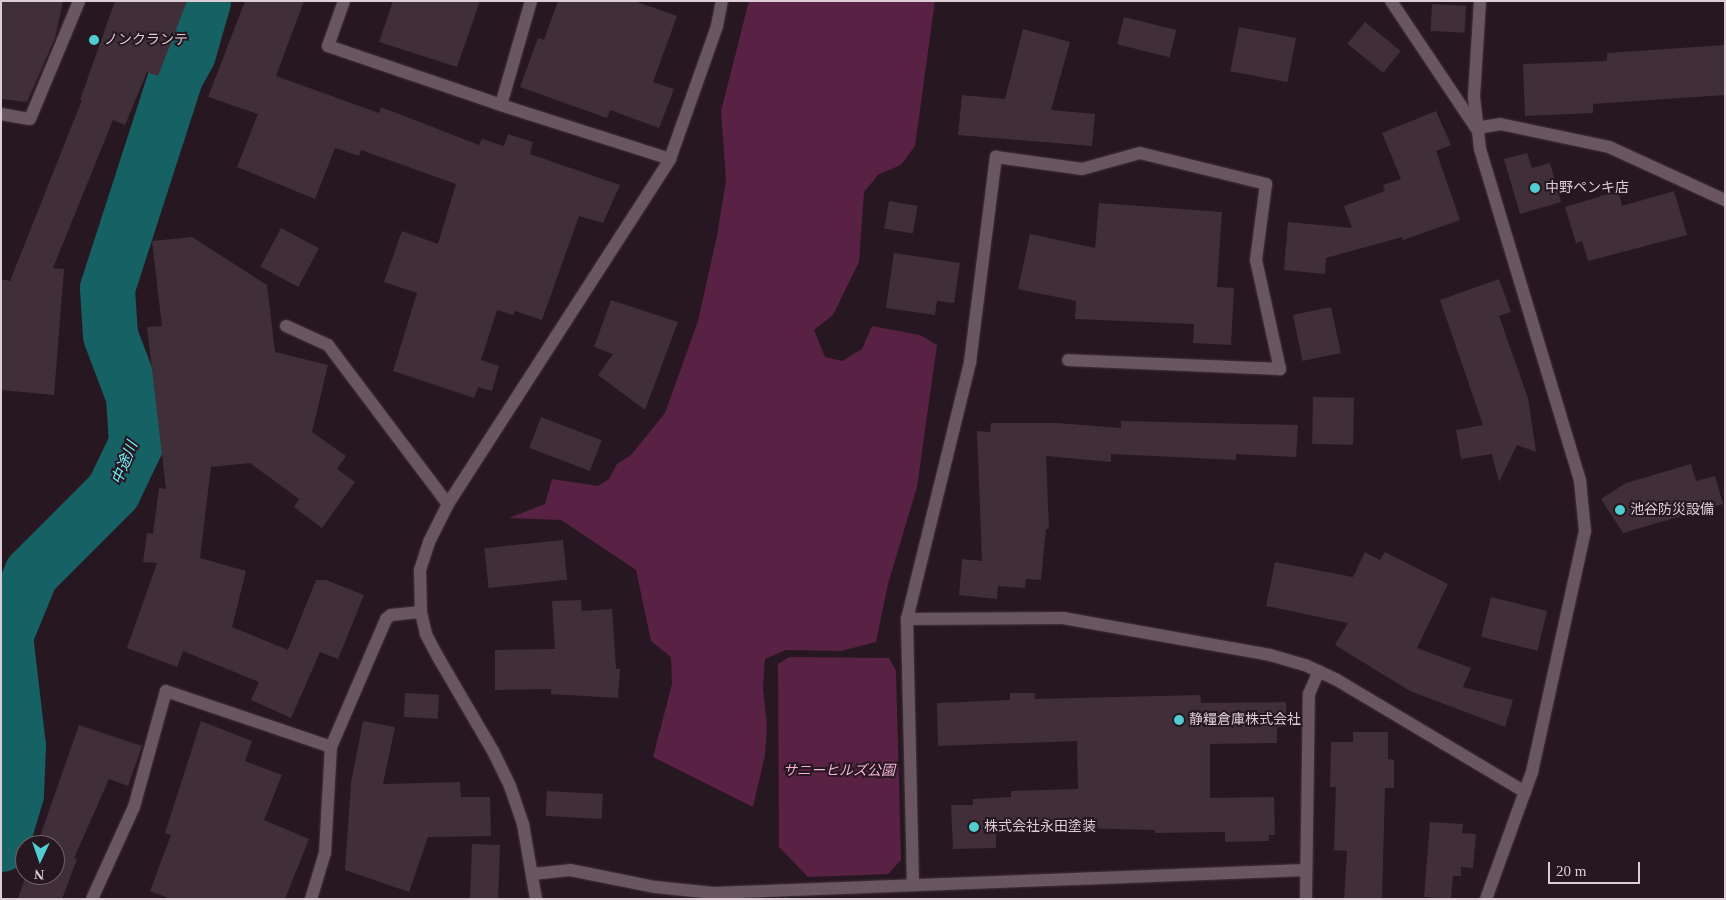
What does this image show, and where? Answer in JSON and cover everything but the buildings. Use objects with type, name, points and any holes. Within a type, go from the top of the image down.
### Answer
[{"type":"street","points":[[1,114],[30,119],[79,1]]},
{"type":"street","points":[[344,1],[328,46],[501,105],[670,159]]},
{"type":"street","points":[[501,105],[531,1]]},
{"type":"street","points":[[536,899],[523,824],[510,786],[494,751],[426,634],[421,612],[419,583],[422,560],[448,504],[670,159],[717,26],[722,1]]},
{"type":"street","points":[[1391,1],[1476,128]]},
{"type":"street","points":[[1480,1],[1474,97],[1476,128],[1580,480],[1584,506],[1581,557],[1525,792],[1486,899]]},
{"type":"street","points":[[1476,128],[1500,124],[1608,147],[1725,200]]},
{"type":"street","points":[[913,885],[907,619],[970,362],[996,157],[1082,169],[1140,152],[1266,184],[1256,260],[1280,369],[1068,360]]},
{"type":"street","points":[[286,326],[328,345],[448,504]]},
{"type":"street","points":[[311,899],[325,853],[331,747],[386,619],[391,615],[421,612]]},
{"type":"street","points":[[907,619],[1063,618],[1270,655],[1319,671],[1525,792]]},
{"type":"street","points":[[1306,899],[1309,694],[1319,671]]},
{"type":"street","points":[[92,899],[134,807],[166,691],[331,747]]},
{"type":"street","points":[[533,874],[570,870],[684,892],[817,894],[913,885],[1306,870]]},
{"type":"green space","points":[[749,1],[935,1],[915,146],[901,165],[879,174],[864,192],[859,262],[833,315],[814,330],[825,357],[842,361],[862,349],[872,326],[920,335],[937,345],[917,487],[888,584],[876,642],[841,651],[786,650],[765,659],[763,688],[767,725],[765,755],[753,807],[653,757],[672,684],[671,657],[651,641],[636,570],[561,520],[509,518],[545,504],[552,479],[598,486],[609,479],[617,464],[631,455],[665,413],[698,321],[717,236],[726,180],[721,111]]},
{"type":"green space","name":"サニーヒルズ公園","points":[[789,657],[889,658],[896,671],[901,860],[888,874],[808,877],[779,847],[778,664]]},
{"type":"waterway","name":"中途川","points":[[1,844],[16,794],[18,746],[5,636],[31,573],[113,491],[136,443],[133,396],[110,335],[107,288],[176,75],[188,53],[203,1]]},
{"type":"place","name":"ノンクランテ","points":[[94,40]]},
{"type":"place","name":"中野ペンキ店","points":[[1535,188]]},
{"type":"place","name":"池谷防災設備","points":[[1620,510]]},
{"type":"place","name":"静糧倉庫株式会社","points":[[1179,720]]},
{"type":"place","name":"株式会社永田塗装","points":[[974,827]]}]
